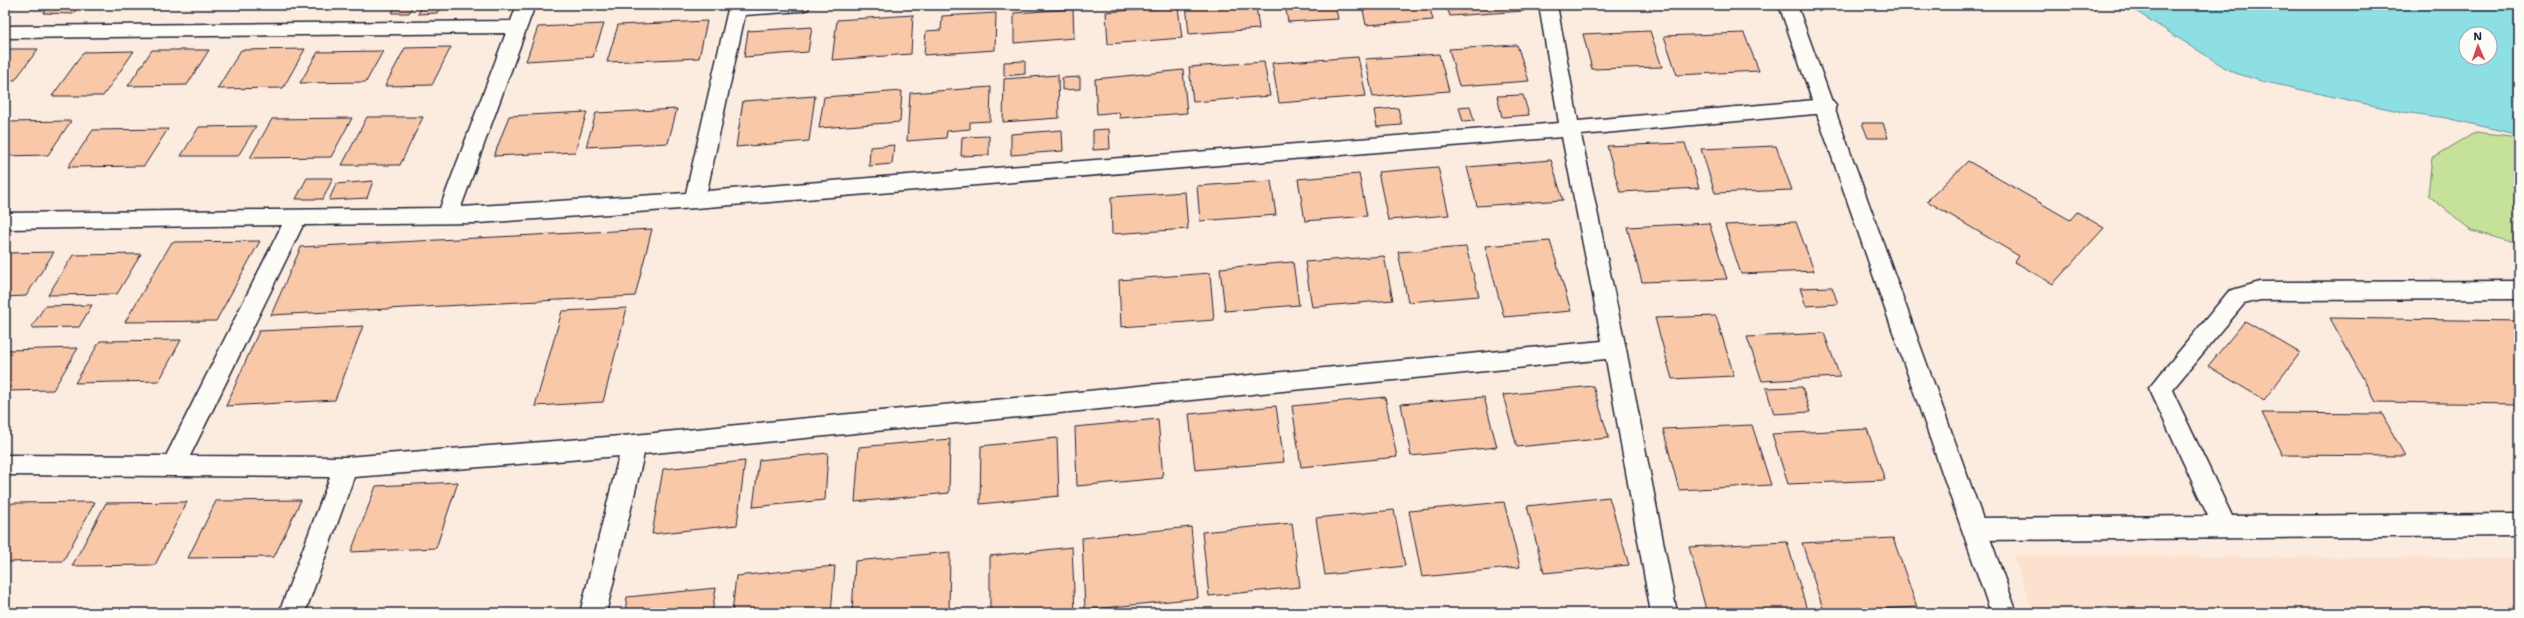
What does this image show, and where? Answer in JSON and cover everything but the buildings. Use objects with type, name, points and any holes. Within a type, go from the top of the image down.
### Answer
[{"type":"street","points":[[448,216],[526,5]]},
{"type":"street","points":[[695,200],[738,7],[801,5]]},
{"type":"street","points":[[1548,5],[1570,129],[1615,349],[1664,613]]},
{"type":"street","points":[[1788,5],[1826,106],[1910,348],[1977,529],[2004,613]]},
{"type":"street","points":[[5,32],[518,27]]},
{"type":"street","points":[[5,221],[448,216],[695,200],[1306,148],[1570,129],[1826,106]]},
{"type":"street","points":[[173,466],[296,218]]},
{"type":"street","points":[[2225,527],[2160,388],[2237,297],[2260,291],[2519,290]]},
{"type":"street","points":[[5,465],[346,467],[634,445],[1615,349]]},
{"type":"street","points":[[593,613],[634,445]]},
{"type":"street","points":[[292,613],[346,467]]},
{"type":"street","points":[[1977,529],[2519,525]]},
{"type":"shaded area","points":[[2013,556],[2519,558],[2519,613],[2034,613]]},
{"type":"green space","points":[[2476,132],[2519,137],[2519,244],[2472,231],[2428,195],[2432,158]]},
{"type":"water","points":[[2126,5],[2519,5],[2519,135],[2447,118],[2403,112],[2261,81],[2232,72]]}]
